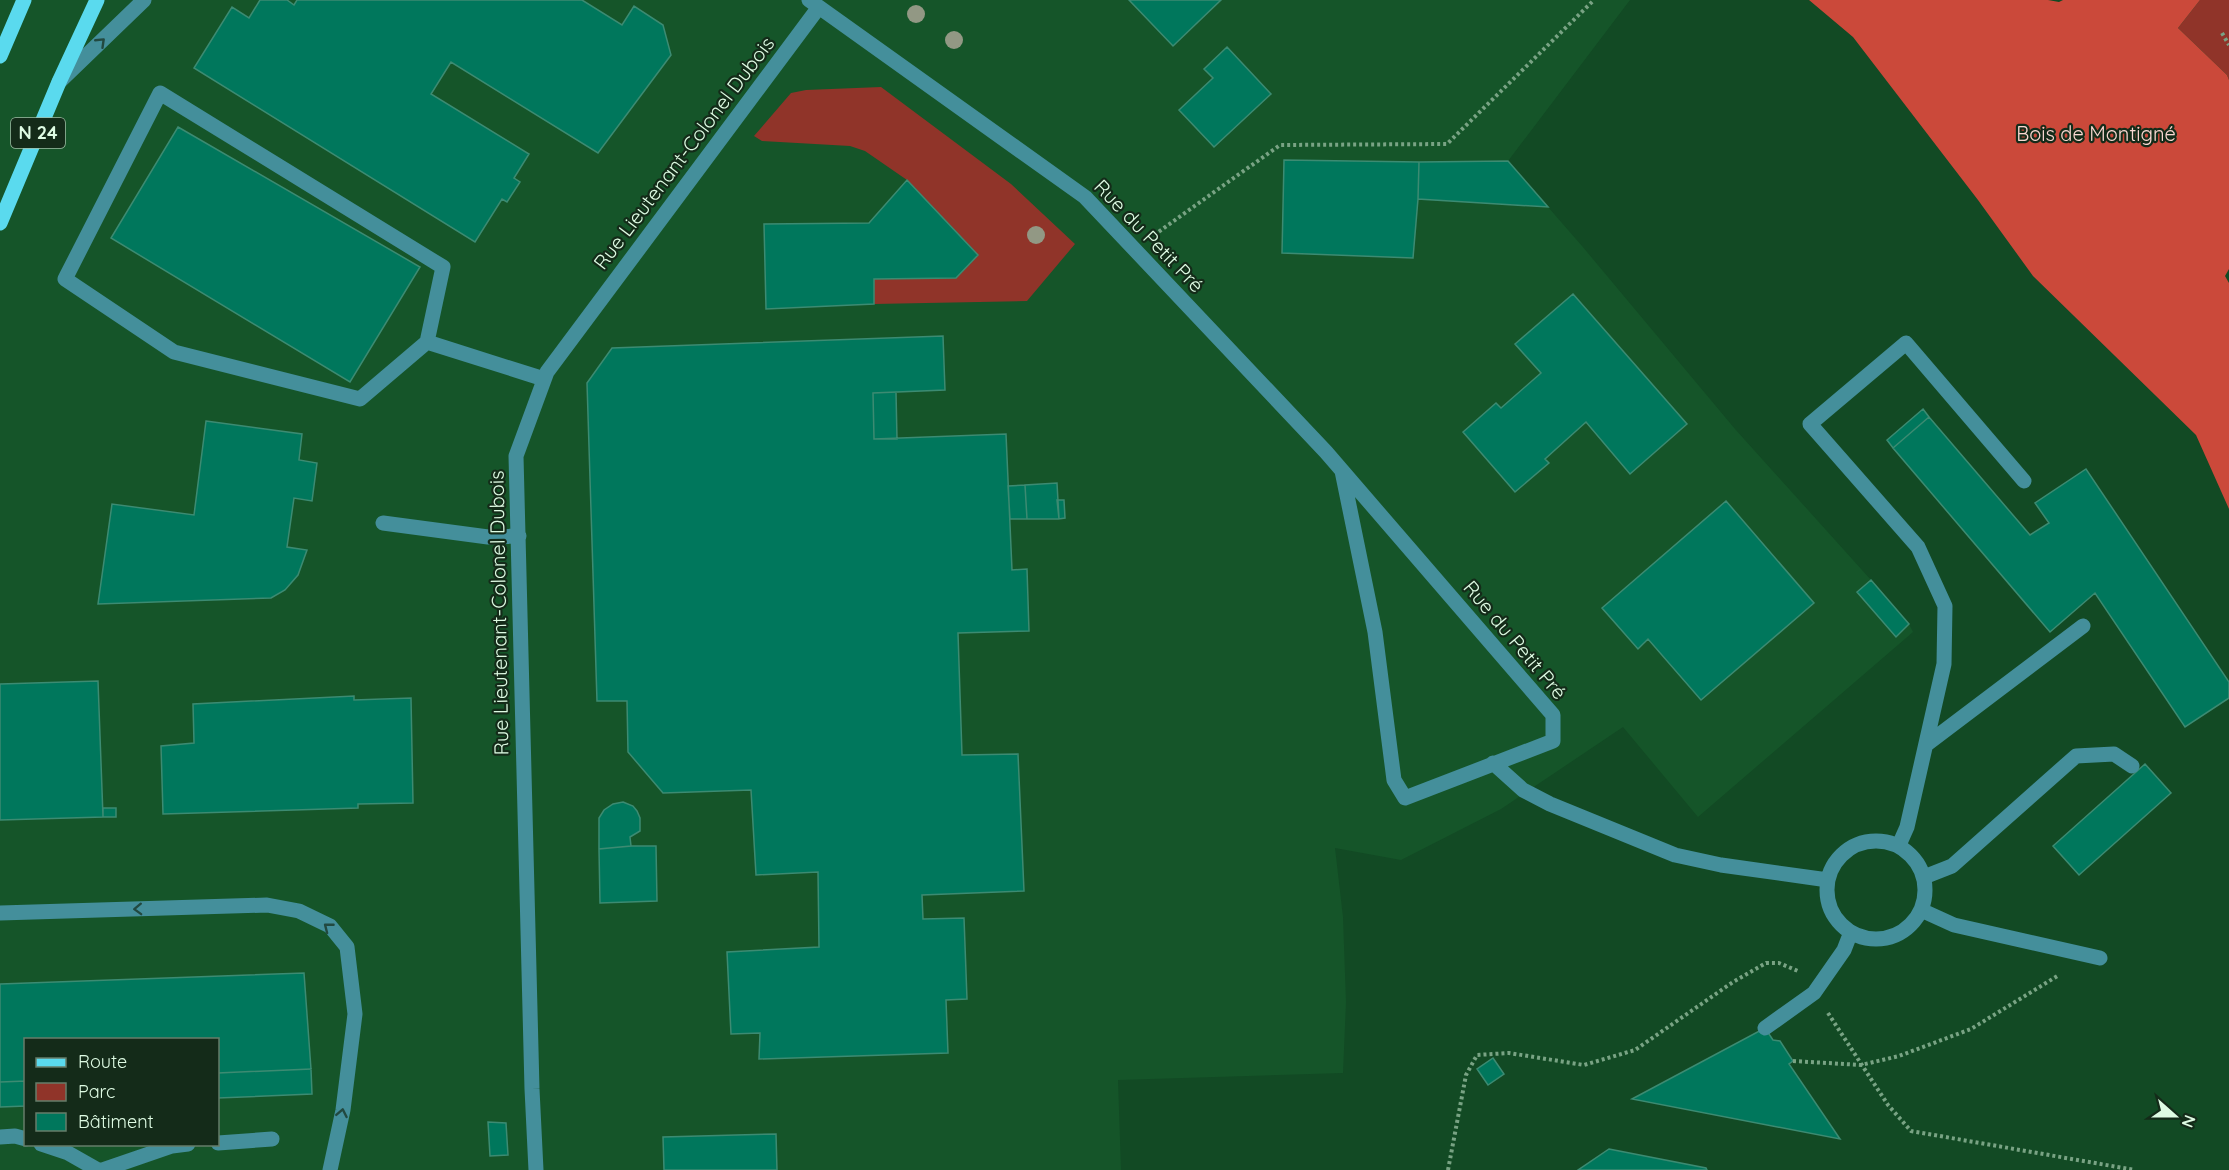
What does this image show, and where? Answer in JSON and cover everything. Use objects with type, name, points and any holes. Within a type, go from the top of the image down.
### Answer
[{"type":"main road","points":[[0,56],[24,0]]},
{"type":"main road","name":"N 24","points":[[0,224],[59,82],[97,0]]},
{"type":"street","points":[[59,82],[144,0]]},
{"type":"street","name":"Rue du Petit Pré","points":[[814,4],[1085,197],[1342,471],[1552,715],[1553,741],[1405,798],[1394,780],[1375,632],[1342,471]]},
{"type":"street","name":"Rue Lieutenant-Colonel Dubois","points":[[536,1170],[516,456],[544,379],[554,362],[814,4]]},
{"type":"street","points":[[160,93],[443,267],[427,342],[360,399],[174,352],[64,279],[160,93]]},
{"type":"street","points":[[427,342],[544,379]]},
{"type":"street","points":[[1899,845],[1907,827],[1944,664],[1946,606],[1918,547],[1810,424],[1906,343],[2024,481]]},
{"type":"street","points":[[383,523],[488,537],[519,536]]},
{"type":"street","points":[[1927,744],[2083,626]]},
{"type":"street","points":[[1924,877],[1952,866],[2076,756],[2114,754],[2132,766]]},
{"type":"street","points":[[1493,763],[1522,790],[1675,855],[1721,865],[1828,880]]},
{"type":"street","points":[[1869,840],[1899,845],[1914,859],[1924,877],[1925,900],[1912,924],[1898,934],[1882,939],[1866,938],[1851,933],[1836,919],[1827,900],[1828,880],[1833,866],[1842,854],[1854,845],[1869,840]]},
{"type":"street","points":[[0,913],[267,905],[299,911],[330,926],[347,947],[355,1014],[343,1110],[330,1170]]},
{"type":"street","points":[[1921,910],[1954,926],[2100,958]]},
{"type":"street","points":[[1765,1028],[1814,993],[1844,950],[1851,933]]},
{"type":"street","points":[[0,1137],[15,1136],[24,1138]]},
{"type":"street","points":[[219,1143],[272,1139]]},
{"type":"street","points":[[47,1146],[68,1153],[100,1170],[172,1146]]},
{"type":"path","points":[[1134,249],[1280,145],[1447,144],[1594,0]]},
{"type":"path","points":[[2222,33],[2229,45]]},
{"type":"path","points":[[1793,1061],[1861,1065],[1899,1056],[1971,1029],[2069,968],[2073,953]]},
{"type":"path","points":[[1448,1170],[1466,1075],[1477,1055],[1509,1053],[1584,1065],[1635,1050],[1733,982]]},
{"type":"path","points":[[1888,1105],[1911,1131],[2135,1170]]},
{"type":"shaded area","points":[[0,0],[1630,0],[1508,161],[1735,429],[1871,580],[1909,624],[1913,632],[1698,817],[1623,727],[1501,809],[1401,860],[1335,848],[1343,917],[1346,1002],[1343,1073],[1118,1080],[1121,1170],[0,1170]]},
{"type":"green space","name":"Bois de Montigné","points":[[1809,0],[2048,0],[2059,2],[2063,0],[2200,0],[2178,28],[2227,75],[2229,80],[2229,269],[2225,276],[2229,283],[2229,509],[2196,435],[2033,276],[1853,37]]},
{"type":"green space","points":[[2200,0],[2229,0],[2229,80],[2227,75],[2178,28]]},
{"type":"green space","points":[[881,87],[1011,184],[1075,244],[1027,301],[874,304],[874,279],[956,278],[978,255],[907,180],[865,151],[850,146],[762,141],[754,136],[791,93],[806,90]]},
{"type":"building","points":[[260,0],[287,0],[294,5],[297,0],[582,0],[622,25],[634,6],[663,25],[671,55],[598,153],[451,62],[431,94],[529,154],[514,178],[520,182],[507,202],[502,199],[475,242],[194,68],[232,7],[249,18]]},
{"type":"building","points":[[1129,0],[1221,0],[1173,46]]},
{"type":"building","points":[[1227,47],[1271,94],[1214,147],[1179,110],[1213,78],[1204,69]]},
{"type":"building","points":[[178,127],[420,267],[350,382],[111,238]]},
{"type":"building","points":[[1284,160],[1419,162],[1413,258],[1282,253]]},
{"type":"building","points":[[1508,161],[1548,207],[1418,199],[1419,162]]},
{"type":"building","points":[[907,180],[978,255],[956,278],[874,279],[874,304],[766,309],[764,224],[869,223]]},
{"type":"building","points":[[1573,294],[1687,424],[1630,474],[1586,422],[1545,459],[1549,463],[1515,492],[1463,432],[1496,403],[1501,408],[1541,373],[1515,344]]},
{"type":"building","points":[[943,336],[945,390],[873,393],[874,439],[1006,434],[1012,570],[1027,569],[1029,631],[958,633],[962,755],[1018,754],[1024,891],[922,895],[923,919],[964,918],[967,999],[946,1000],[948,1053],[759,1059],[760,1033],[731,1034],[727,952],[819,947],[818,872],[756,875],[751,790],[663,793],[628,752],[627,701],[597,701],[587,383],[612,348]]},
{"type":"building","points":[[896,392],[897,439],[874,439],[873,393]]},
{"type":"building","points":[[1923,409],[1929,417],[1893,448],[1887,440]]},
{"type":"building","points":[[1929,417],[2030,535],[2049,523],[2035,503],[2086,469],[2229,682],[2229,698],[2185,727],[2095,593],[2050,632],[1893,448]]},
{"type":"building","points":[[206,421],[302,434],[299,460],[317,463],[312,501],[294,498],[287,547],[307,550],[298,575],[285,590],[271,598],[98,604],[112,504],[194,515]]},
{"type":"building","points":[[1057,483],[1059,519],[1027,519],[1025,485]]},
{"type":"building","points":[[1025,485],[1027,519],[1010,519],[1008,486]]},
{"type":"building","points":[[1057,500],[1064,500],[1065,518],[1059,519]]},
{"type":"building","points":[[1726,501],[1814,603],[1701,700],[1648,639],[1638,649],[1602,608]]},
{"type":"building","points":[[1871,580],[1909,624],[1896,637],[1857,592]]},
{"type":"building","points":[[98,681],[103,817],[0,820],[0,684]]},
{"type":"building","points":[[354,696],[354,700],[411,698],[413,803],[358,804],[358,808],[163,814],[161,746],[194,743],[193,704]]},
{"type":"building","points":[[2145,764],[2171,793],[2079,875],[2053,846]]},
{"type":"building","points":[[623,802],[633,806],[637,811],[640,818],[640,831],[630,837],[631,846],[599,849],[599,818],[604,810],[613,804]]},
{"type":"building","points":[[103,808],[116,808],[116,817],[103,817]]},
{"type":"building","points":[[656,846],[657,901],[600,903],[599,849]]},
{"type":"building","points":[[304,973],[311,1069],[219,1073],[219,1038],[24,1038],[24,1081],[0,1082],[0,984]]},
{"type":"building","points":[[1765,1028],[1773,1040],[1780,1041],[1793,1061],[1789,1064],[1840,1139],[1632,1099]]},
{"type":"building","points":[[1493,1058],[1504,1074],[1488,1085],[1477,1069]]},
{"type":"building","points":[[311,1069],[312,1094],[219,1098],[219,1073]]},
{"type":"building","points":[[24,1081],[24,1106],[0,1107],[0,1082]]},
{"type":"building","points":[[488,1122],[506,1123],[508,1155],[490,1156]]},
{"type":"building","points":[[776,1134],[777,1170],[664,1170],[663,1137]]},
{"type":"building","points":[[1609,1149],[1706,1168],[1707,1170],[1578,1170]]}]
